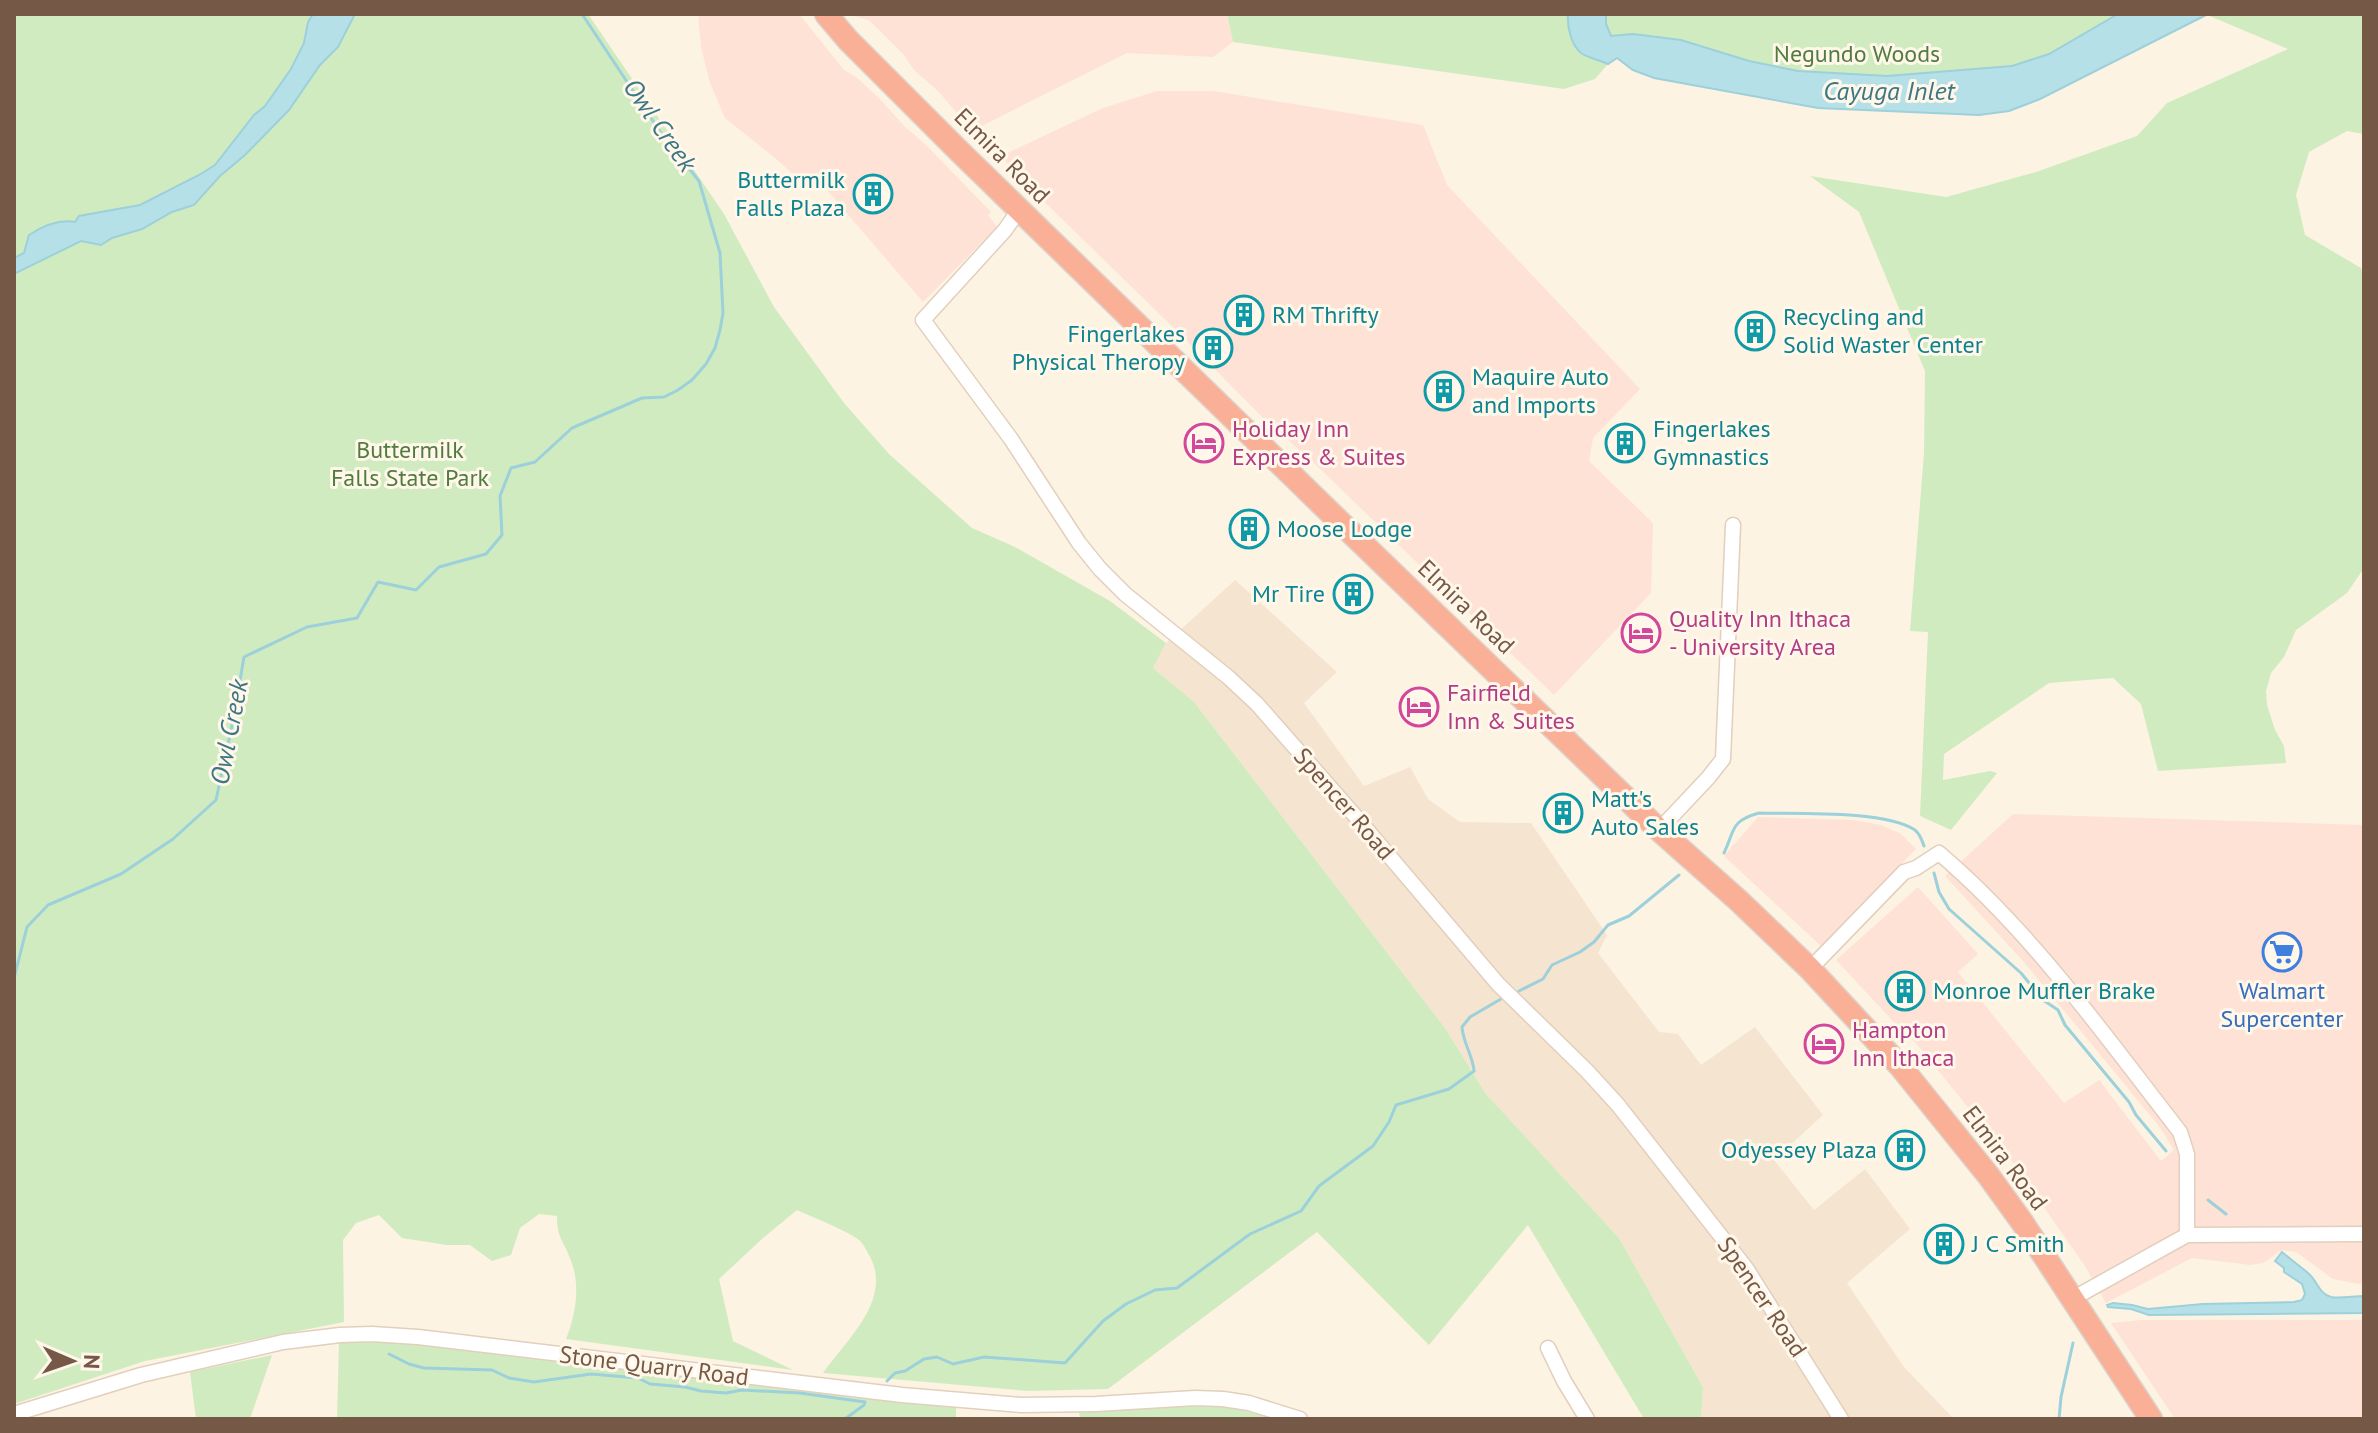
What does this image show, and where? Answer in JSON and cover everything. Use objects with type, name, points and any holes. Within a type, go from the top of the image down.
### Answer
[{"type":"highway","name":"Elmira Road","points":[[826,14],[848,40],[1019,210],[1659,830],[1810,969],[1900,1066],[2013,1209],[2151,1419]]},
{"type":"street","name":"Spencer Road","points":[[1019,210],[1005,230],[923,320],[1011,439],[1079,543],[1100,569],[1125,594],[1257,704],[1498,984],[1618,1105],[1746,1268],[1841,1419]]},
{"type":"street","points":[[1659,830],[1723,759],[1733,525]]},
{"type":"street","points":[[1810,969],[1904,872],[1939,853],[2001,911],[2047,963],[2180,1132],[2187,1154],[2187,1235]]},
{"type":"street","points":[[2072,1299],[2187,1235],[2364,1234]]},
{"type":"street","name":"Stone Quarry Road","points":[[14,1414],[195,1361],[283,1342],[372,1334],[902,1395],[1021,1405],[1223,1399],[1260,1406],[1300,1419]]},
{"type":"street","points":[[1548,1348],[1587,1419]]},
{"type":"shaded area","points":[[698,14],[799,14],[844,70],[879,98],[991,212],[988,215],[997,227],[923,302],[815,176],[805,185],[725,118],[710,83],[701,47]]},
{"type":"shaded area","points":[[855,14],[1227,14],[1233,42],[1213,57],[1127,53],[972,131],[869,20]]},
{"type":"shaded area","points":[[1157,91],[1213,91],[1423,125],[1447,185],[1640,389],[1593,438],[1589,461],[1653,523],[1651,593],[1554,695],[1314,463],[1264,419],[1001,156],[1103,108]]},
{"type":"shaded area","points":[[1235,580],[1337,672],[1304,703],[1364,786],[1410,767],[1428,799],[1460,822],[1531,823],[1607,935],[1598,953],[1659,1032],[1678,1034],[1701,1065],[1755,1027],[1823,1115],[1774,1160],[1814,1210],[1865,1169],[1910,1229],[1847,1283],[1904,1367],[1954,1419],[1701,1419],[1703,1387],[1619,1238],[1486,1094],[1445,1028],[1194,702],[1153,668],[1166,643]]},
{"type":"shaded area","points":[[2013,814],[2364,825],[2364,1285],[2333,1279],[2296,1252],[2282,1250],[2263,1263],[2251,1265],[2192,1258],[2106,1303],[2085,1266],[2022,1176],[2021,1167],[2014,1164],[1915,1042],[1836,960],[1918,887],[1978,954],[1958,972],[2064,1103],[2099,1080],[2161,1161],[2174,1150],[2159,1126],[2023,961],[1945,876]]},
{"type":"shaded area","points":[[1758,817],[1853,820],[1881,825],[1901,834],[1916,849],[1821,946],[1724,856]]},
{"type":"shaded area","points":[[2141,1320],[2364,1320],[2364,1419],[2175,1419],[2111,1323]]},
{"type":"green space","name":"Buttermilk Falls State Park","points":[[14,14],[588,14],[724,214],[774,307],[844,403],[889,454],[972,528],[1015,547],[1110,601],[1166,643],[1153,668],[1194,702],[1445,1028],[1486,1094],[1619,1238],[1703,1387],[1701,1419],[1644,1419],[1528,1225],[1429,1345],[1317,1232],[1108,1389],[1028,1391],[823,1373],[864,1318],[876,1287],[875,1271],[859,1240],[797,1210],[719,1279],[733,1341],[793,1370],[566,1339],[575,1309],[576,1288],[573,1268],[559,1234],[557,1216],[539,1214],[520,1228],[511,1255],[492,1261],[470,1245],[402,1238],[379,1215],[356,1223],[343,1240],[344,1322],[145,1361],[14,1404]]},
{"type":"green space","name":"Negundo Woods","points":[[1227,14],[2158,14],[2013,90],[1723,72],[1581,53],[1608,64],[1595,79],[1564,89],[1233,42]]},
{"type":"green space","points":[[2205,14],[2364,14],[2364,134],[2347,131],[2309,152],[2296,195],[2305,235],[2361,268],[2364,277],[2364,568],[2347,593],[2296,630],[2284,657],[2271,673],[2266,691],[2267,705],[2284,746],[2286,763],[2158,771],[2141,704],[2113,678],[2049,683],[1944,754],[1943,780],[1990,771],[1997,773],[1951,830],[1920,816],[1928,632],[1910,631],[1924,453],[1925,371],[1859,212],[1810,176],[1946,197],[2036,172],[2137,136],[2167,103],[2288,49]]},
{"type":"green space","points":[[339,1341],[391,1341],[956,1407],[956,1419],[337,1419]]},
{"type":"green space","points":[[272,1355],[250,1419],[196,1419],[190,1372]]},
{"type":"green space","points":[[1214,1403],[1277,1419],[1080,1419],[1079,1412]]},
{"type":"water","points":[[313,14],[355,14],[338,47],[320,65],[289,110],[194,205],[101,245],[81,241],[14,274],[14,258],[24,253],[29,235],[40,229],[57,222],[75,222],[79,216],[140,205],[215,165],[254,115],[265,106],[291,69],[304,43],[308,22]]},
{"type":"water","name":"Cayuga Inlet","points":[[1568,14],[1606,14],[1611,36],[1633,34],[1681,40],[1749,61],[1798,71],[1887,76],[2012,66],[2049,54],[2118,14],[2208,14],[2040,99],[2009,111],[1979,115],[1818,108],[1654,78],[1633,70],[1617,58],[1608,64],[1581,53],[1570,35]]},
{"type":"water","points":[[2282,1252],[2311,1276],[2327,1295],[2339,1298],[2364,1296],[2364,1313],[2149,1315],[2107,1305],[2113,1303],[2148,1309],[2302,1300],[2305,1294],[2302,1284],[2284,1272],[2284,1268],[2275,1261]]},
{"type":"waterway","name":"Owl Creek","points":[[14,978],[27,927],[48,905],[121,874],[173,839],[216,800],[244,657],[307,627],[357,618],[378,582],[416,590],[439,567],[486,554],[502,535],[500,496],[511,468],[535,462],[572,428],[642,398],[664,397],[678,390],[706,364],[715,348],[723,313],[720,253],[699,181],[661,133],[582,14]]},
{"type":"waterway","points":[[1724,853],[1738,823],[1759,813],[1840,814],[1883,819],[1915,830],[1924,846]]},
{"type":"waterway","points":[[1934,873],[1939,892],[1949,909],[2021,973],[2043,1000],[2058,1010],[2065,1025],[2166,1151]]},
{"type":"waterway","points":[[1519,991],[1543,979],[1552,965],[1580,952],[1594,942],[1608,925],[1629,916],[1679,875]]},
{"type":"waterway","points":[[887,1381],[895,1373],[905,1371],[924,1359],[937,1357],[953,1364],[984,1357],[1065,1363],[1103,1321],[1126,1304],[1155,1290],[1177,1288],[1250,1234],[1301,1211],[1319,1186],[1373,1146],[1396,1105],[1449,1089],[1474,1071],[1462,1027],[1470,1017],[1501,999]]},
{"type":"waterway","points":[[2208,1200],[2226,1214]]},
{"type":"waterway","points":[[2059,1419],[2073,1343]]},
{"type":"waterway","points":[[389,1354],[424,1368],[492,1370],[509,1378],[534,1382],[591,1374],[638,1378],[650,1384],[701,1391],[800,1393],[865,1402]]},
{"type":"waterway","points":[[845,1419],[865,1402]]},
{"type":"place","name":"Buttermilk Falls Plaza","points":[[873,194]]},
{"type":"place","name":"RM Thrifty","points":[[1244,315]]},
{"type":"place","name":"Recycling and Solid Waster Center","points":[[1755,331]]},
{"type":"place","name":"Fingerlakes Physical Theropy","points":[[1213,348]]},
{"type":"place","name":"Maquire Auto and Imports","points":[[1444,391]]},
{"type":"place","name":"Holiday Inn Express & Suites","points":[[1204,443]]},
{"type":"place","name":"Fingerlakes Gymnastics","points":[[1625,443]]},
{"type":"place","name":"Moose Lodge","points":[[1249,529]]},
{"type":"place","name":"Mr Tire","points":[[1353,594]]},
{"type":"place","name":"Quality Inn Ithaca - University Area","points":[[1641,633]]},
{"type":"place","name":"Fairfield Inn & Suites","points":[[1419,707]]},
{"type":"place","name":"Matt's Auto Sales","points":[[1563,813]]},
{"type":"place","name":"Walmart Supercenter","points":[[2282,952]]},
{"type":"place","name":"Monroe Muffler Brake","points":[[1905,991]]},
{"type":"place","name":"Hampton Inn Ithaca","points":[[1824,1044]]},
{"type":"place","name":"Odyessey Plaza","points":[[1905,1150]]},
{"type":"place","name":"J C Smith","points":[[1944,1244]]}]
